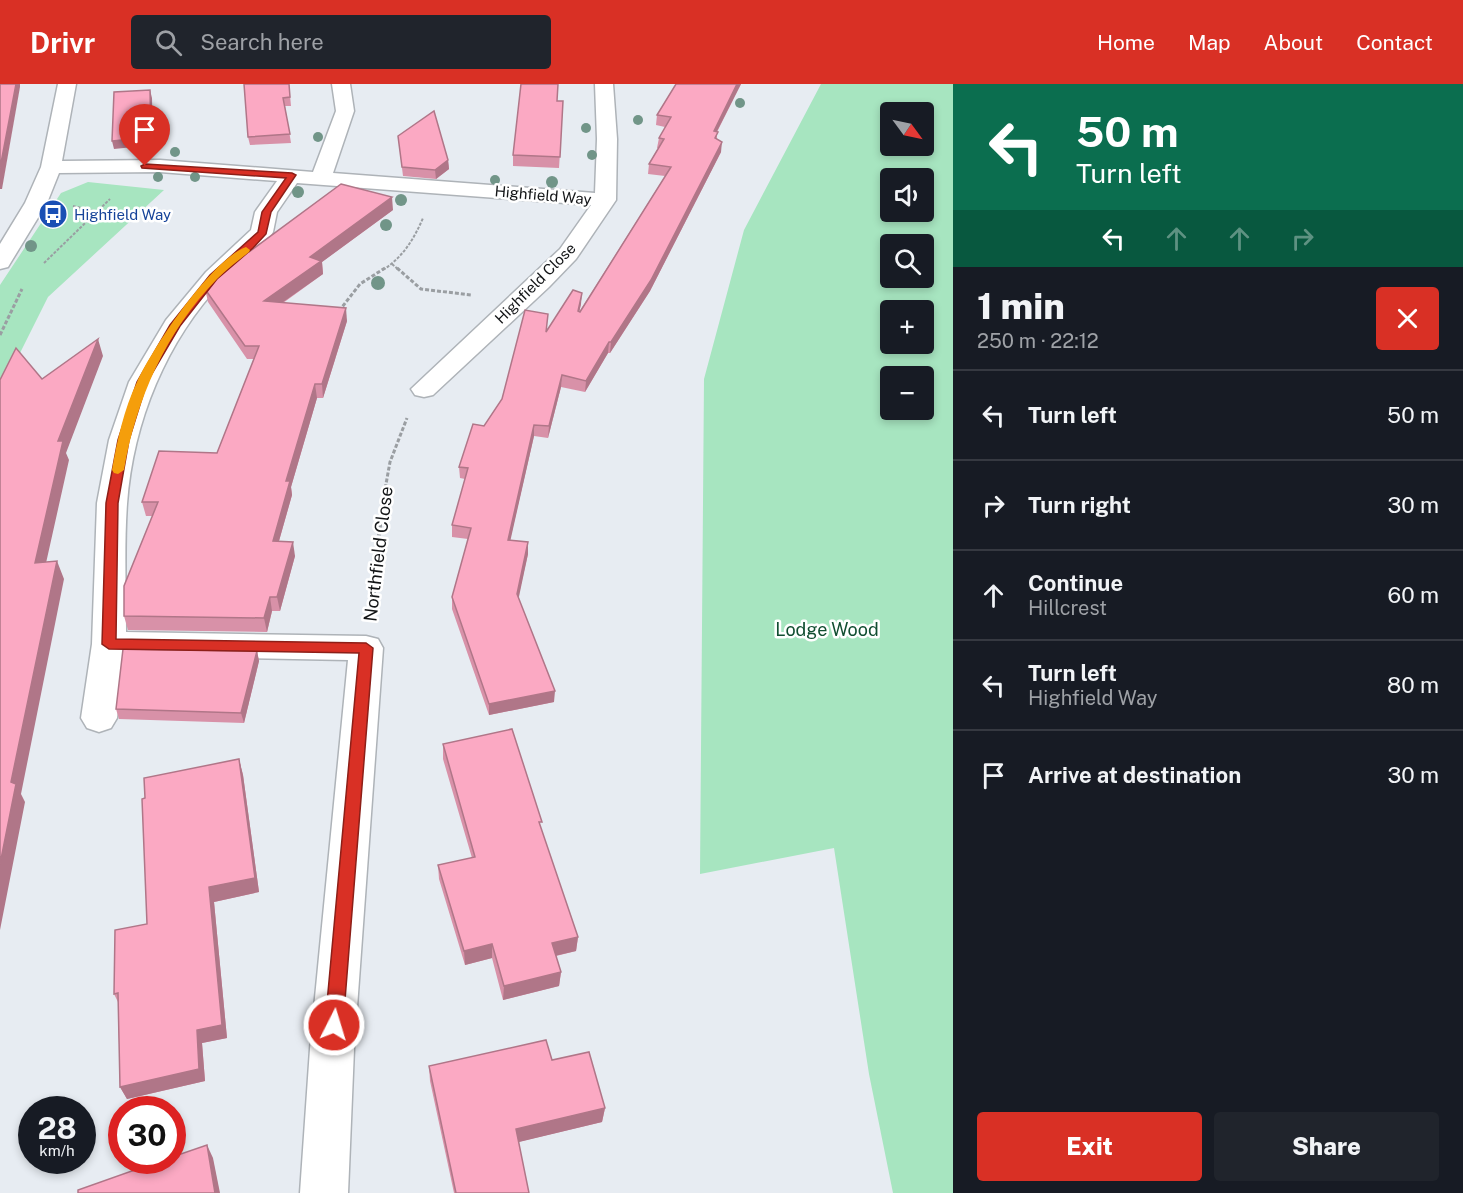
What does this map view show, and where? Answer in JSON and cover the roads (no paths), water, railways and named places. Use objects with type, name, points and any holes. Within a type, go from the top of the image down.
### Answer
[{"type":"street","points":[[0,262],[36,203],[51,167],[67,84]]},
{"type":"street","points":[[321,177],[345,111],[341,84]]},
{"type":"street","points":[[604,84],[607,139],[605,200]]},
{"type":"street","name":"Highfield Way","points":[[51,167],[160,166],[605,200]]},
{"type":"street","points":[[99,718],[109,644],[112,503],[123,440],[142,382],[176,325],[214,277],[250,246],[262,232],[266,212],[292,175]]},
{"type":"street","name":"Highfield Close","points":[[424,389],[568,254],[605,200]]},
{"type":"street","name":"Northfield Close","points":[[109,644],[366,648],[332,1049],[324,1193]]},
{"type":"place","name":"Highfield Way","points":[[53,214]]},
{"type":"park label","name":"Lodge Wood","points":[[827,629]]}]
